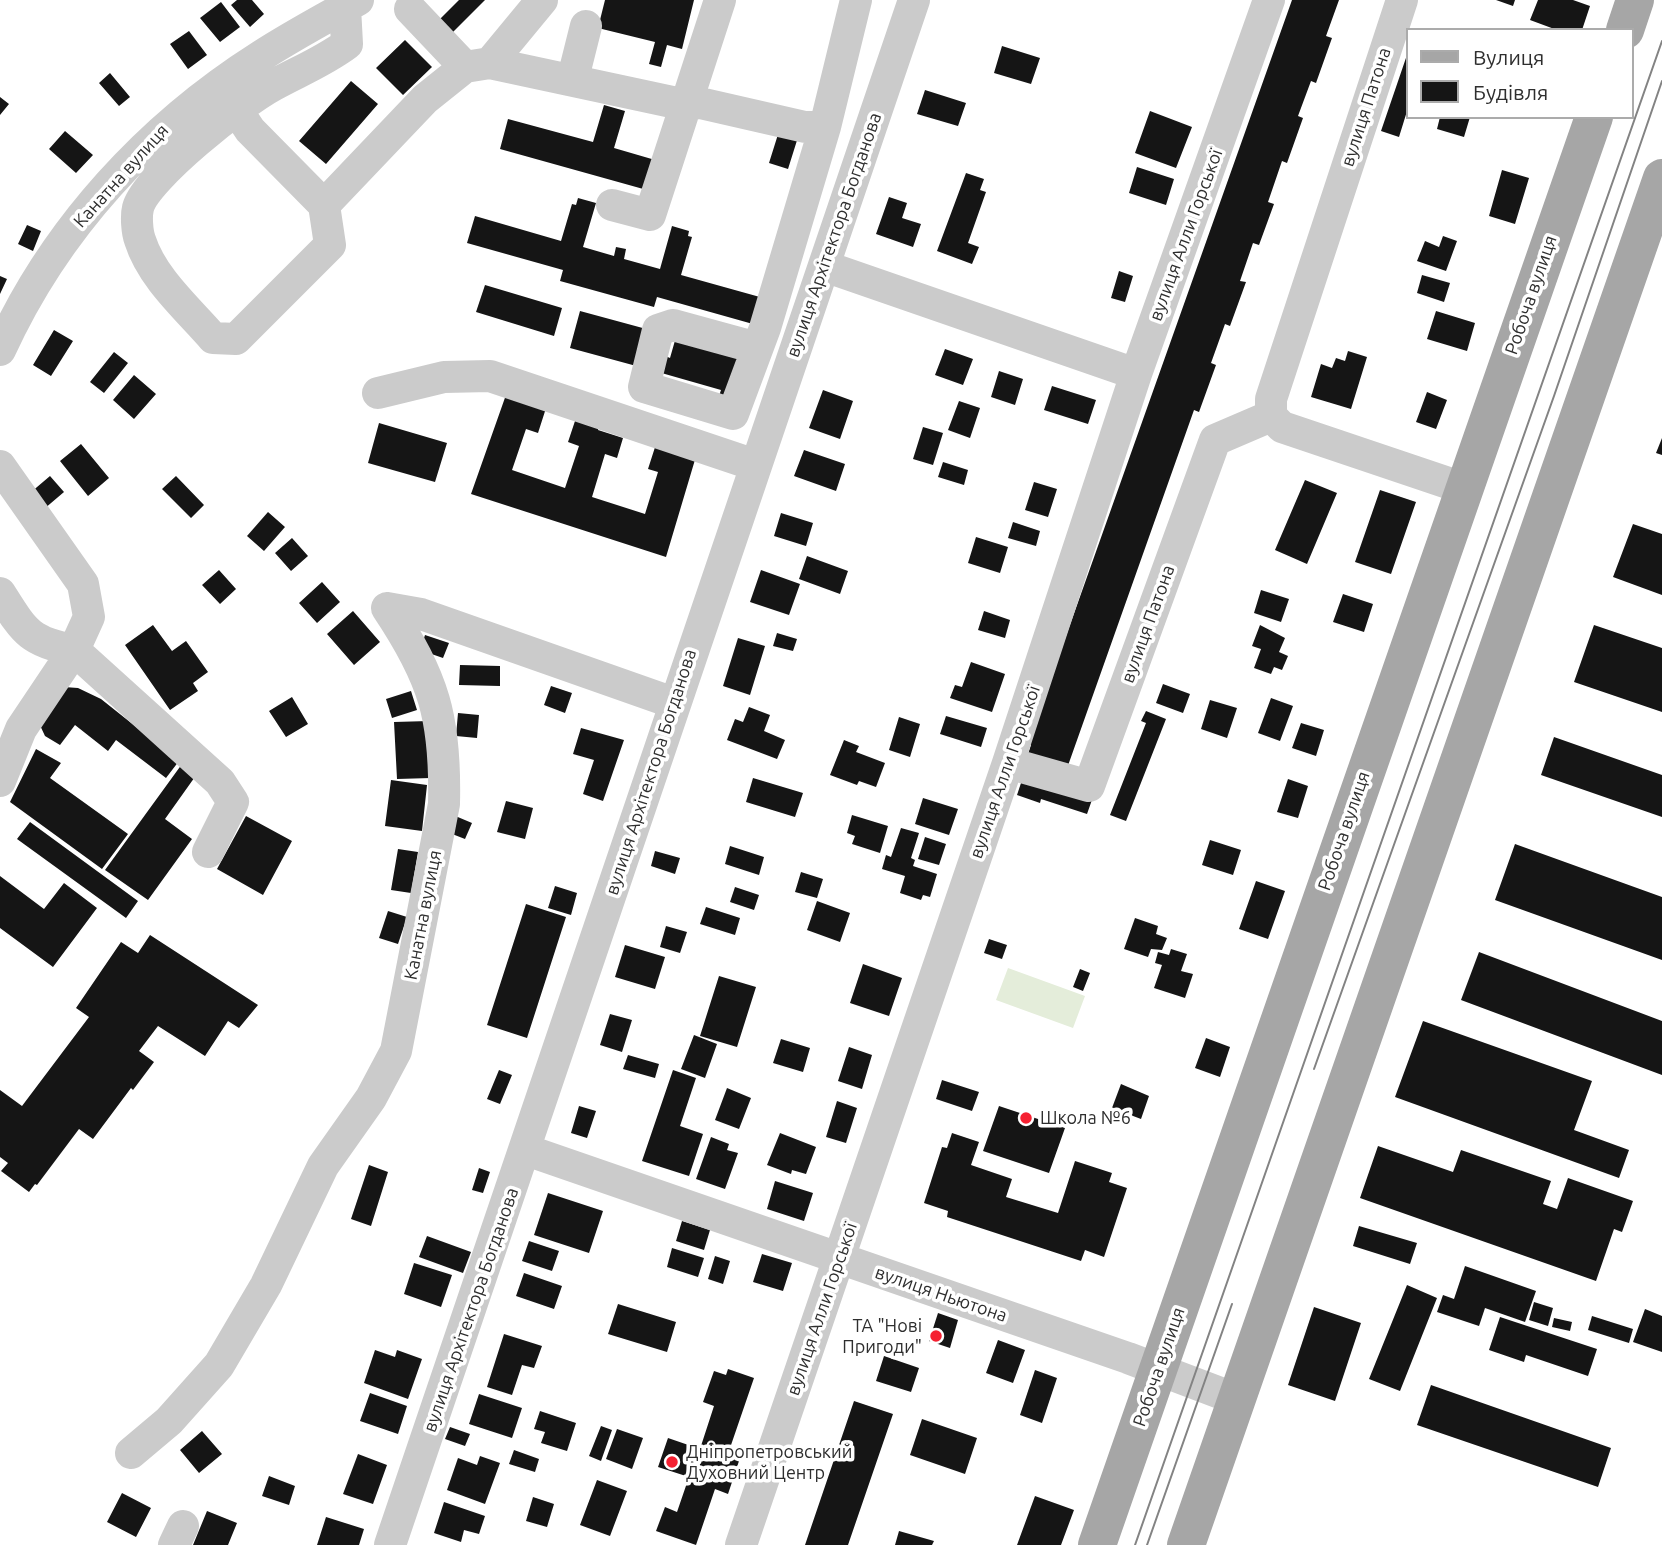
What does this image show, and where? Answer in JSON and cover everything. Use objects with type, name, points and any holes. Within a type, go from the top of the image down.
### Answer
[{"type":"main road","points":[[1626,28],[1635,0]]},
{"type":"main road","name":"Робоча вулиця","points":[[1097,1545],[1593,119]]},
{"type":"main road","points":[[1186,1545],[1662,178]]},
{"type":"street","points":[[324,205],[425,99],[477,65],[542,0]]},
{"type":"street","points":[[612,205],[650,215],[720,0]]},
{"type":"street","points":[[757,348],[825,127],[856,0]]},
{"type":"street","name":"вулиця Архітектора Богданова","points":[[390,1545],[914,0]]},
{"type":"street","name":"вулиця Алли Горської","points":[[741,1545],[1008,763],[1136,374],[1269,0]]},
{"type":"street","name":"вулиця Патона","points":[[1008,763],[1089,786],[1215,440],[1271,416],[1271,399],[1402,0]]},
{"type":"street","points":[[236,108],[250,130],[324,205],[330,246],[236,339],[213,338],[151,266],[139,237],[138,206],[156,181],[236,108],[271,86],[326,60],[347,44],[351,4]]},
{"type":"street","name":"Канатна вулиця","points":[[0,350],[18,312],[60,246],[126,166],[171,122],[222,83],[261,55],[351,4]]},
{"type":"street","points":[[410,9],[477,65],[573,78],[685,105],[700,103],[805,127],[825,127]]},
{"type":"street","points":[[573,78],[586,26]]},
{"type":"street","points":[[824,266],[1136,374]]},
{"type":"street","points":[[378,393],[444,377],[490,376],[755,466]]},
{"type":"street","points":[[1271,416],[1282,427],[1463,488]]},
{"type":"street","points":[[0,466],[83,584],[89,617],[74,650],[21,729],[0,781]]},
{"type":"street","points":[[0,593],[10,629],[44,645],[74,650],[219,782],[233,802],[208,852]]},
{"type":"street","name":"Канатна вулиця","points":[[131,1453],[169,1421],[219,1365],[267,1285],[323,1166],[371,1098],[396,1051],[444,804],[445,768],[432,685],[408,639],[387,608],[421,614],[674,703]]},
{"type":"street","name":"вулиця Ньютона","points":[[526,1150],[1158,1369],[1236,1399]]},
{"type":"green space","points":[[1008,968],[1085,996],[1073,1028],[996,1000]]},
{"type":"building","points":[[237,0],[252,0],[264,14],[250,27],[231,5]]},
{"type":"building","points":[[459,0],[485,0],[453,32],[440,19]]},
{"type":"building","points":[[605,0],[694,0],[682,49],[667,45],[661,67],[649,64],[655,42],[598,28]]},
{"type":"building","points":[[1292,0],[1339,0],[1326,36],[1332,38],[1316,83],[1311,81],[1298,116],[1303,118],[1287,163],[1282,161],[1268,202],[1274,204],[1259,245],[1253,243],[1240,281],[1246,282],[1230,326],[1225,324],[1211,363],[1216,365],[1199,412],[1194,410],[1065,774],[1026,760],[1031,745],[1028,743]]},
{"type":"building","points":[[1496,0],[1515,0],[1513,6]]},
{"type":"building","points":[[1538,0],[1573,0],[1590,6],[1583,28],[1552,28],[1530,20]]},
{"type":"building","points":[[221,2],[240,27],[220,42],[200,18]]},
{"type":"building","points":[[189,31],[207,55],[188,69],[170,44]]},
{"type":"building","points":[[405,40],[432,67],[403,95],[376,68]]},
{"type":"building","points":[[1002,46],[1040,58],[1031,84],[994,73]]},
{"type":"building","points":[[1406,58],[1406,114],[1399,137],[1381,131]]},
{"type":"building","points":[[110,73],[130,97],[119,106],[99,83]]},
{"type":"building","points":[[351,81],[378,104],[326,164],[299,141]]},
{"type":"building","points":[[925,90],[966,103],[958,126],[917,114]]},
{"type":"building","points":[[0,97],[9,104],[0,115]]},
{"type":"building","points":[[604,105],[625,111],[614,148],[662,162],[654,192],[500,149],[508,119],[593,142]]},
{"type":"building","points":[[1150,111],[1192,127],[1176,168],[1135,153]]},
{"type":"building","points":[[1440,119],[1469,119],[1464,137],[1437,129]]},
{"type":"building","points":[[780,128],[799,134],[788,169],[769,163]]},
{"type":"building","points":[[65,131],[93,155],[76,173],[49,149]]},
{"type":"building","points":[[1137,167],[1174,179],[1166,205],[1129,193]]},
{"type":"building","points":[[1502,170],[1529,178],[1515,224],[1489,216]]},
{"type":"building","points":[[966,173],[984,179],[980,190],[986,192],[968,243],[979,247],[972,264],[937,251]]},
{"type":"building","points":[[889,197],[907,203],[902,218],[921,224],[913,247],[876,234]]},
{"type":"building","points":[[578,198],[596,203],[583,247],[614,256],[616,247],[626,249],[624,259],[660,269],[672,226],[689,231],[688,236],[692,237],[681,275],[767,299],[760,326],[657,297],[654,307],[560,281],[563,270],[467,243],[475,216],[561,241],[572,204],[576,205]]},
{"type":"building","points":[[27,225],[41,231],[33,251],[18,244]]},
{"type":"building","points":[[1443,236],[1457,241],[1446,271],[1417,261],[1425,241],[1439,247]]},
{"type":"building","points":[[1119,271],[1133,276],[1125,302],[1111,298]]},
{"type":"building","points":[[1422,275],[1450,283],[1444,302],[1417,293]]},
{"type":"building","points":[[0,276],[7,279],[0,294]]},
{"type":"building","points":[[485,285],[562,308],[554,336],[476,312]]},
{"type":"building","points":[[580,311],[650,330],[640,367],[570,348]]},
{"type":"building","points":[[1436,311],[1475,323],[1467,351],[1427,339]]},
{"type":"building","points":[[54,330],[73,341],[51,376],[33,365]]},
{"type":"building","points":[[676,337],[743,357],[731,399],[719,396],[721,390],[658,372],[663,355],[670,358]]},
{"type":"building","points":[[945,349],[973,359],[963,385],[935,375]]},
{"type":"building","points":[[1348,351],[1367,357],[1351,409],[1311,397],[1321,364],[1332,368],[1336,358],[1345,361]]},
{"type":"building","points":[[114,352],[128,363],[104,393],[90,382]]},
{"type":"building","points":[[999,371],[1023,379],[1015,405],[991,397]]},
{"type":"building","points":[[134,375],[156,394],[134,419],[113,400]]},
{"type":"building","points":[[1052,386],[1096,400],[1088,424],[1044,410]]},
{"type":"building","points":[[823,390],[853,401],[840,439],[809,428]]},
{"type":"building","points":[[507,392],[547,405],[538,433],[526,429],[512,470],[565,488],[579,446],[568,442],[577,415],[600,422],[598,430],[623,438],[617,458],[605,454],[592,497],[645,514],[658,472],[648,469],[657,441],[697,453],[666,557],[471,494]]},
{"type":"building","points":[[1427,392],[1447,400],[1436,429],[1416,422]]},
{"type":"building","points":[[959,401],[980,408],[970,438],[948,430]]},
{"type":"building","points":[[379,423],[447,443],[435,482],[368,463]]},
{"type":"building","points":[[923,427],[943,433],[933,465],[913,459]]},
{"type":"building","points":[[1662,438],[1662,455],[1656,453]]},
{"type":"building","points":[[81,444],[109,478],[88,496],[60,461]]},
{"type":"building","points":[[804,450],[845,464],[836,491],[794,476]]},
{"type":"building","points":[[943,462],[968,470],[964,485],[938,477]]},
{"type":"building","points":[[50,476],[64,492],[44,509],[30,493]]},
{"type":"building","points":[[176,476],[204,505],[191,518],[162,489]]},
{"type":"building","points":[[1305,480],[1337,493],[1307,564],[1275,550]]},
{"type":"building","points":[[1034,482],[1057,489],[1048,517],[1025,510]]},
{"type":"building","points":[[1380,490],[1416,502],[1391,574],[1355,562]]},
{"type":"building","points":[[268,512],[285,527],[264,551],[247,536]]},
{"type":"building","points":[[781,513],[813,523],[806,546],[774,536]]},
{"type":"building","points":[[1013,522],[1040,531],[1036,546],[1008,538]]},
{"type":"building","points":[[1633,524],[1662,534],[1662,595],[1613,577]]},
{"type":"building","points":[[976,537],[1008,547],[1000,573],[968,563]]},
{"type":"building","points":[[292,538],[308,556],[291,571],[275,553]]},
{"type":"building","points":[[807,556],[848,571],[840,594],[799,579]]},
{"type":"building","points":[[219,570],[236,589],[220,604],[202,585]]},
{"type":"building","points":[[761,570],[800,584],[789,615],[750,602]]},
{"type":"building","points":[[322,582],[340,602],[317,623],[299,603]]},
{"type":"building","points":[[1261,590],[1289,599],[1281,622],[1254,613]]},
{"type":"building","points":[[1343,594],[1373,604],[1364,632],[1333,622]]},
{"type":"building","points":[[353,611],[380,642],[354,665],[327,634]]},
{"type":"building","points":[[984,611],[1010,620],[1005,638],[978,630]]},
{"type":"building","points":[[153,625],[172,651],[186,641],[208,672],[193,683],[198,691],[170,710],[125,645]]},
{"type":"building","points":[[1260,625],[1285,638],[1279,652],[1288,656],[1282,670],[1274,667],[1271,674],[1254,668],[1261,649],[1252,646]]},
{"type":"building","points":[[1594,625],[1662,648],[1662,712],[1574,682]]},
{"type":"building","points":[[777,633],[797,639],[793,651],[773,646]]},
{"type":"building","points":[[425,635],[449,643],[443,658],[420,650]]},
{"type":"building","points":[[738,638],[765,646],[750,695],[723,686]]},
{"type":"building","points":[[971,662],[1005,674],[992,712],[950,698],[955,685],[962,687]]},
{"type":"building","points":[[460,665],[500,666],[500,686],[459,685]]},
{"type":"building","points":[[1163,684],[1190,694],[1183,713],[1156,703]]},
{"type":"building","points":[[551,686],[572,693],[565,713],[544,705]]},
{"type":"building","points":[[64,687],[78,688],[101,699],[179,761],[166,778],[116,740],[108,751],[75,725],[60,745],[45,736],[38,721]]},
{"type":"building","points":[[411,691],[417,710],[392,718],[386,699]]},
{"type":"building","points":[[292,697],[308,724],[286,737],[269,711]]},
{"type":"building","points":[[1271,698],[1293,706],[1280,741],[1258,733]]},
{"type":"building","points":[[1210,700],[1237,708],[1227,738],[1201,729]]},
{"type":"building","points":[[749,707],[770,715],[764,731],[785,740],[777,759],[727,740],[735,719],[743,722]]},
{"type":"building","points":[[1146,711],[1166,719],[1126,821],[1110,815],[1146,723],[1141,721]]},
{"type":"building","points":[[458,713],[479,715],[477,738],[456,736]]},
{"type":"building","points":[[946,716],[987,728],[981,747],[940,734]]},
{"type":"building","points":[[899,717],[920,724],[910,757],[889,750]]},
{"type":"building","points":[[429,721],[431,778],[397,779],[394,722]]},
{"type":"building","points":[[1301,723],[1324,730],[1316,756],[1292,748]]},
{"type":"building","points":[[581,728],[624,740],[603,801],[583,794],[594,760],[573,754]]},
{"type":"building","points":[[1554,737],[1662,775],[1662,817],[1541,775]]},
{"type":"building","points":[[844,740],[859,746],[856,752],[885,763],[876,787],[859,781],[857,785],[830,775]]},
{"type":"building","points":[[36,749],[61,763],[50,778],[128,834],[102,869],[10,802]]},
{"type":"building","points":[[182,764],[197,774],[165,819],[192,839],[148,900],[105,870]]},
{"type":"building","points":[[1023,777],[1093,797],[1087,814],[1041,799],[1040,803],[1017,795]]},
{"type":"building","points":[[753,778],[803,793],[795,817],[746,802]]},
{"type":"building","points":[[1288,779],[1308,786],[1298,818],[1277,812]]},
{"type":"building","points":[[391,780],[427,785],[422,831],[385,826]]},
{"type":"building","points":[[923,798],[958,809],[949,835],[915,824]]},
{"type":"building","points":[[506,801],[533,808],[525,839],[497,832]]},
{"type":"building","points":[[453,815],[472,823],[465,839],[447,832]]},
{"type":"building","points":[[852,815],[888,826],[880,853],[852,844],[855,836],[847,833]]},
{"type":"building","points":[[246,816],[292,841],[263,895],[217,869]]},
{"type":"building","points":[[30,822],[138,901],[126,918],[17,839]]},
{"type":"building","points":[[901,828],[919,833],[911,858],[915,860],[913,866],[937,874],[930,897],[923,895],[921,900],[900,893],[905,876],[882,869],[886,855],[891,857]]},
{"type":"building","points":[[925,837],[946,844],[939,865],[918,859]]},
{"type":"building","points":[[1210,840],[1241,850],[1233,875],[1202,865]]},
{"type":"building","points":[[1515,844],[1662,897],[1662,960],[1495,900]]},
{"type":"building","points":[[730,846],[764,857],[759,875],[725,864]]},
{"type":"building","points":[[398,849],[418,852],[411,893],[391,890]]},
{"type":"building","points":[[655,851],[680,858],[675,874],[651,866]]},
{"type":"building","points":[[801,872],[823,879],[817,898],[795,892]]},
{"type":"building","points":[[0,876],[44,909],[64,883],[97,908],[53,967],[0,928]]},
{"type":"building","points":[[1256,881],[1285,891],[1268,939],[1239,929]]},
{"type":"building","points":[[555,886],[577,893],[571,915],[548,908]]},
{"type":"building","points":[[735,887],[759,895],[754,910],[730,902]]},
{"type":"building","points":[[817,901],[850,913],[840,942],[807,930]]},
{"type":"building","points":[[526,904],[566,917],[527,1038],[487,1025]]},
{"type":"building","points":[[706,907],[740,918],[735,935],[700,924]]},
{"type":"building","points":[[388,911],[407,917],[398,944],[379,938]]},
{"type":"building","points":[[1135,918],[1158,926],[1156,934],[1167,938],[1162,950],[1151,949],[1148,957],[1124,949]]},
{"type":"building","points":[[666,926],[687,932],[680,953],[660,947]]},
{"type":"building","points":[[150,935],[258,1005],[239,1028],[228,1021],[205,1056],[158,1026],[139,1051],[154,1062],[133,1090],[131,1088],[93,1139],[79,1129],[29,1192],[1,1171],[8,1163],[0,1157],[0,1090],[22,1106],[89,1017],[76,1008],[121,942],[138,953]]},
{"type":"building","points":[[989,939],[1007,945],[1002,959],[984,953]]},
{"type":"building","points":[[625,945],[665,957],[655,989],[615,977]]},
{"type":"building","points":[[1171,949],[1187,954],[1181,971],[1193,974],[1185,998],[1154,988],[1162,965],[1155,963],[1158,952],[1169,955]]},
{"type":"building","points":[[1479,952],[1662,1021],[1662,1075],[1461,1000]]},
{"type":"building","points":[[863,964],[902,978],[889,1016],[850,1003]]},
{"type":"building","points":[[1080,969],[1090,973],[1083,991],[1073,987]]},
{"type":"building","points":[[719,976],[756,987],[737,1047],[700,1036]]},
{"type":"building","points":[[610,1014],[632,1020],[622,1052],[600,1045]]},
{"type":"building","points":[[1423,1021],[1592,1081],[1574,1130],[1629,1150],[1619,1178],[1395,1097]]},
{"type":"building","points":[[694,1035],[717,1044],[705,1078],[681,1069]]},
{"type":"building","points":[[1206,1038],[1230,1047],[1220,1077],[1195,1068]]},
{"type":"building","points":[[781,1039],[810,1048],[803,1072],[773,1063]]},
{"type":"building","points":[[849,1047],[872,1055],[862,1089],[838,1081]]},
{"type":"building","points":[[628,1055],[659,1064],[655,1078],[623,1069]]},
{"type":"building","points":[[499,1070],[512,1075],[500,1104],[487,1099]]},
{"type":"building","points":[[673,1070],[696,1078],[680,1126],[703,1134],[689,1176],[642,1161]]},
{"type":"building","points":[[942,1080],[979,1092],[972,1111],[936,1099]]},
{"type":"building","points":[[1121,1084],[1149,1096],[1141,1119],[1112,1108]]},
{"type":"building","points":[[727,1088],[751,1098],[739,1129],[715,1120]]},
{"type":"building","points":[[837,1101],[857,1108],[846,1143],[826,1137]]},
{"type":"building","points":[[579,1106],[596,1111],[587,1138],[571,1133]]},
{"type":"building","points":[[999,1106],[1065,1128],[1049,1173],[983,1151]]},
{"type":"building","points":[[780,1133],[816,1147],[806,1174],[792,1170],[791,1174],[767,1165]]},
{"type":"building","points":[[952,1133],[979,1142],[971,1165],[1012,1179],[1006,1197],[1058,1213],[1075,1161],[1112,1173],[1109,1182],[1127,1188],[1104,1257],[1085,1250],[1081,1261],[947,1217],[948,1211],[924,1203],[942,1147],[947,1148]]},
{"type":"building","points":[[711,1137],[729,1144],[727,1150],[738,1153],[725,1189],[696,1179]]},
{"type":"building","points":[[1378,1146],[1453,1172],[1461,1150],[1551,1181],[1543,1204],[1557,1209],[1568,1178],[1633,1201],[1622,1232],[1614,1229],[1596,1281],[1360,1198]]},
{"type":"building","points":[[369,1165],[388,1172],[371,1226],[351,1219]]},
{"type":"building","points":[[479,1168],[490,1172],[483,1193],[472,1190]]},
{"type":"building","points":[[775,1181],[813,1193],[804,1221],[767,1209]]},
{"type":"building","points":[[548,1193],[603,1211],[589,1253],[534,1235]]},
{"type":"building","points":[[682,1221],[710,1230],[704,1250],[676,1241]]},
{"type":"building","points":[[1359,1226],[1417,1243],[1410,1264],[1353,1246]]},
{"type":"building","points":[[427,1236],[471,1252],[463,1273],[419,1257]]},
{"type":"building","points":[[529,1241],[559,1251],[552,1271],[522,1261]]},
{"type":"building","points":[[672,1248],[704,1258],[698,1277],[667,1267]]},
{"type":"building","points":[[762,1254],[792,1263],[783,1291],[753,1282]]},
{"type":"building","points":[[715,1256],[730,1261],[723,1284],[708,1279]]},
{"type":"building","points":[[414,1263],[452,1275],[441,1307],[404,1294]]},
{"type":"building","points":[[1465,1266],[1536,1291],[1525,1322],[1485,1308],[1479,1326],[1437,1312],[1443,1295],[1454,1299]]},
{"type":"building","points":[[524,1273],[562,1286],[554,1309],[516,1296]]},
{"type":"building","points":[[1407,1285],[1437,1298],[1400,1391],[1369,1379]]},
{"type":"building","points":[[1534,1302],[1553,1308],[1548,1326],[1529,1320]]},
{"type":"building","points":[[618,1304],[676,1322],[667,1352],[608,1334]]},
{"type":"building","points":[[1314,1307],[1361,1323],[1335,1401],[1288,1385]]},
{"type":"building","points":[[1645,1309],[1662,1316],[1662,1352],[1633,1342]]},
{"type":"building","points":[[938,1313],[958,1320],[950,1348],[929,1341]]},
{"type":"building","points":[[1592,1316],[1633,1329],[1629,1343],[1588,1330]]},
{"type":"building","points":[[1500,1317],[1597,1349],[1588,1376],[1526,1355],[1524,1362],[1489,1350]]},
{"type":"building","points":[[1554,1318],[1572,1322],[1570,1331],[1552,1327]]},
{"type":"building","points":[[504,1334],[542,1346],[534,1368],[522,1365],[512,1395],[487,1387]]},
{"type":"building","points":[[998,1340],[1025,1350],[1013,1383],[986,1373]]},
{"type":"building","points":[[375,1350],[395,1357],[397,1350],[422,1359],[408,1399],[364,1383]]},
{"type":"building","points":[[884,1356],[919,1368],[911,1392],[876,1381]]},
{"type":"building","points":[[728,1369],[754,1378],[730,1448],[742,1452],[728,1494],[715,1489],[696,1545],[656,1531],[665,1507],[677,1512],[689,1477],[658,1467],[668,1438],[700,1449],[714,1406],[703,1402],[714,1371],[726,1375]]},
{"type":"building","points":[[1035,1370],[1057,1378],[1042,1423],[1020,1415]]},
{"type":"building","points":[[1431,1385],[1611,1448],[1598,1487],[1417,1425]]},
{"type":"building","points":[[370,1393],[407,1406],[398,1434],[360,1421]]},
{"type":"building","points":[[479,1394],[522,1408],[512,1438],[469,1424]]},
{"type":"building","points":[[854,1401],[893,1414],[848,1545],[805,1545]]},
{"type":"building","points":[[540,1411],[576,1423],[567,1451],[541,1443],[545,1432],[534,1429]]},
{"type":"building","points":[[922,1419],[977,1438],[965,1474],[910,1455]]},
{"type":"building","points":[[601,1426],[612,1430],[601,1461],[589,1456]]},
{"type":"building","points":[[450,1427],[470,1434],[465,1446],[445,1439]]},
{"type":"building","points":[[617,1429],[643,1438],[632,1469],[606,1459]]},
{"type":"building","points":[[202,1431],[222,1454],[199,1473],[180,1450]]},
{"type":"building","points":[[514,1450],[539,1459],[535,1472],[509,1464]]},
{"type":"building","points":[[358,1454],[387,1465],[373,1504],[343,1494]]},
{"type":"building","points":[[480,1456],[500,1463],[485,1504],[447,1490],[458,1458],[477,1465]]},
{"type":"building","points":[[269,1476],[295,1486],[289,1505],[262,1496]]},
{"type":"building","points":[[597,1480],[627,1491],[610,1536],[580,1525]]},
{"type":"building","points":[[122,1493],[151,1508],[136,1537],[107,1522]]},
{"type":"building","points":[[1035,1496],[1074,1510],[1061,1545],[1017,1545]]},
{"type":"building","points":[[533,1497],[554,1504],[547,1527],[526,1521]]},
{"type":"building","points":[[444,1502],[485,1516],[479,1534],[464,1530],[461,1542],[434,1533]]},
{"type":"building","points":[[207,1511],[237,1523],[228,1545],[193,1545]]},
{"type":"building","points":[[326,1517],[364,1529],[359,1545],[317,1545]]},
{"type":"building","points":[[899,1531],[934,1541],[932,1545],[895,1545]]},
{"type":"tram line","points":[[1135,1545],[1662,41]]},
{"type":"tram line","points":[[1314,1069],[1554,396],[1662,81]]},
{"type":"tram line","points":[[1147,1545],[1232,1304]]},
{"type":"place","name":"Школа №6","points":[[1026,1118]]},
{"type":"place","name":"ТА \"Нові Пригоди\"","points":[[936,1336]]},
{"type":"place","name":"Дніпропетровський Духовний Центр","points":[[672,1462]]}]
